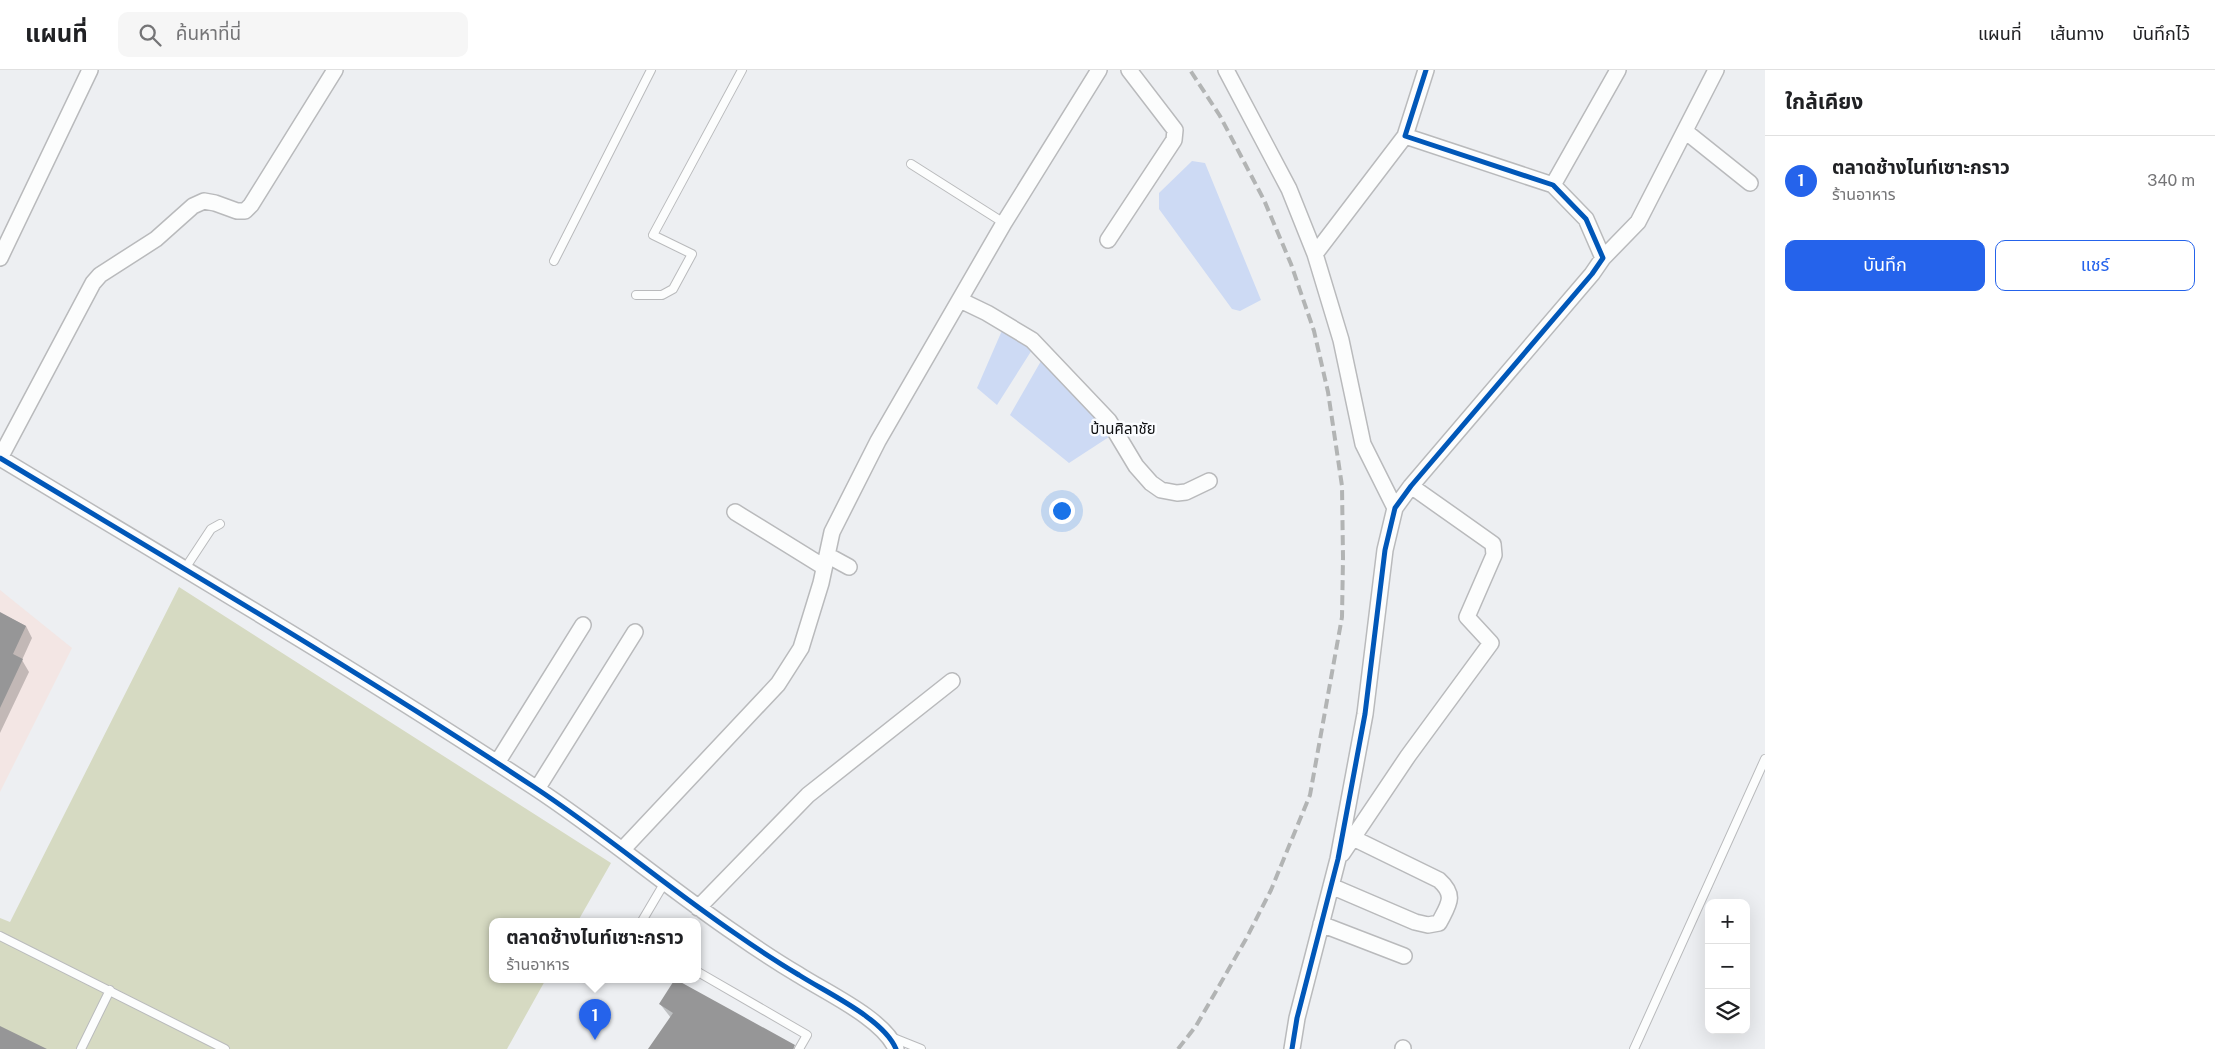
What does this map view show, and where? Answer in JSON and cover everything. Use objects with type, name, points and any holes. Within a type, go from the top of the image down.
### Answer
[{"type":"street","points":[[0,258],[90,70]]},
{"type":"street","points":[[335,70],[256,197],[245,211],[237,211],[215,202],[204,201],[193,206],[156,239],[100,275],[93,283],[0,458],[431,720],[537,789],[623,849],[698,908],[795,973],[872,1020],[894,1043]]},
{"type":"street","points":[[623,849],[778,684],[801,648],[822,583],[832,532],[878,442],[1004,223],[1099,70]]},
{"type":"street","points":[[1108,240],[1174,140],[1174,130],[1128,70]]},
{"type":"street","points":[[1226,70],[1289,189],[1315,254],[1341,340],[1363,444],[1395,508]]},
{"type":"street","points":[[1315,254],[1405,136],[1426,70]]},
{"type":"street","points":[[1553,185],[1618,70]]},
{"type":"street","points":[[1292,1049],[1297,1018],[1338,859],[1365,714],[1385,550],[1395,508],[1411,486],[1592,274],[1603,258],[1638,222],[1716,70]]},
{"type":"street","points":[[1685,130],[1750,183]]},
{"type":"street","points":[[1405,136],[1553,185],[1586,219],[1603,258]]},
{"type":"street","points":[[960,300],[987,313],[1032,340],[1109,421],[1136,466],[1151,483],[1161,490],[1177,493],[1186,492],[1209,481]]},
{"type":"street","points":[[1338,859],[1408,756],[1491,643],[1467,617],[1494,556],[1493,544],[1411,486]]},
{"type":"street","points":[[735,512],[826,561],[849,567]]},
{"type":"street","points":[[497,763],[583,625]]},
{"type":"street","points":[[537,789],[635,632]]},
{"type":"street","points":[[698,908],[808,795],[952,681]]},
{"type":"street","points":[[1331,886],[1415,922],[1428,925],[1439,923],[1450,900],[1448,888],[1440,880],[1353,838]]},
{"type":"street","points":[[1321,924],[1404,956]]},
{"type":"lane","points":[[554,262],[651,70]]},
{"type":"lane","points":[[636,295],[662,295],[673,289],[692,254],[654,235],[742,70]]},
{"type":"lane","points":[[911,164],[1004,223]]},
{"type":"lane","points":[[184,570],[211,529],[220,524]]},
{"type":"lane","points":[[1634,1049],[1765,759]]},
{"type":"lane","points":[[644,918],[665,882]]},
{"type":"lane","points":[[0,936],[225,1049]]},
{"type":"lane","points":[[701,974],[807,1035],[799,1049]]},
{"type":"lane","points":[[81,1049],[110,990]]},
{"type":"lane","points":[[894,1043],[921,1049]]},
{"type":"shaded area","points":[[0,590],[72,648],[0,792]]},
{"type":"green space","points":[[179,587],[611,863],[580,918],[489,918],[489,983],[544,983],[507,1049],[0,1049],[0,918],[10,922]]},
{"type":"water","points":[[1192,161],[1205,163],[1261,300],[1240,311],[1232,309],[1159,209],[1159,193]]},
{"type":"water","points":[[1007,319],[1037,342],[997,405],[977,388]]},
{"type":"water","points":[[1041,361],[1112,435],[1069,463],[1010,415]]},
{"type":"building","points":[[0,612],[26,626],[13,654],[23,659],[0,708]]},
{"type":"building","points":[[672,983],[682,983],[795,1045],[793,1049],[648,1049],[673,1013],[659,1004]]},
{"type":"building","points":[[0,1026],[47,1049],[0,1049]]},
{"type":"railway","points":[[1178,1049],[1196,1026],[1246,939],[1271,890],[1310,795],[1342,617],[1343,558],[1342,486],[1328,392],[1314,331],[1291,264],[1264,200],[1220,116],[1190,70]]},
{"type":"cycle path","points":[[1292,1049],[1297,1018],[1338,859],[1365,714],[1385,550],[1395,508],[1411,486],[1592,274],[1603,258],[1586,219],[1553,185],[1405,136],[1426,70]]},
{"type":"cycle path","points":[[0,458],[336,661],[534,787],[744,939],[867,1017],[890,1038],[896,1049]]},
{"type":"place","name":"ตลาดช้างไนท์เซาะกราว","points":[[595,1040]]},
{"type":"district","name":"บ้านศิลาชัย","points":[[1123,428]]}]
